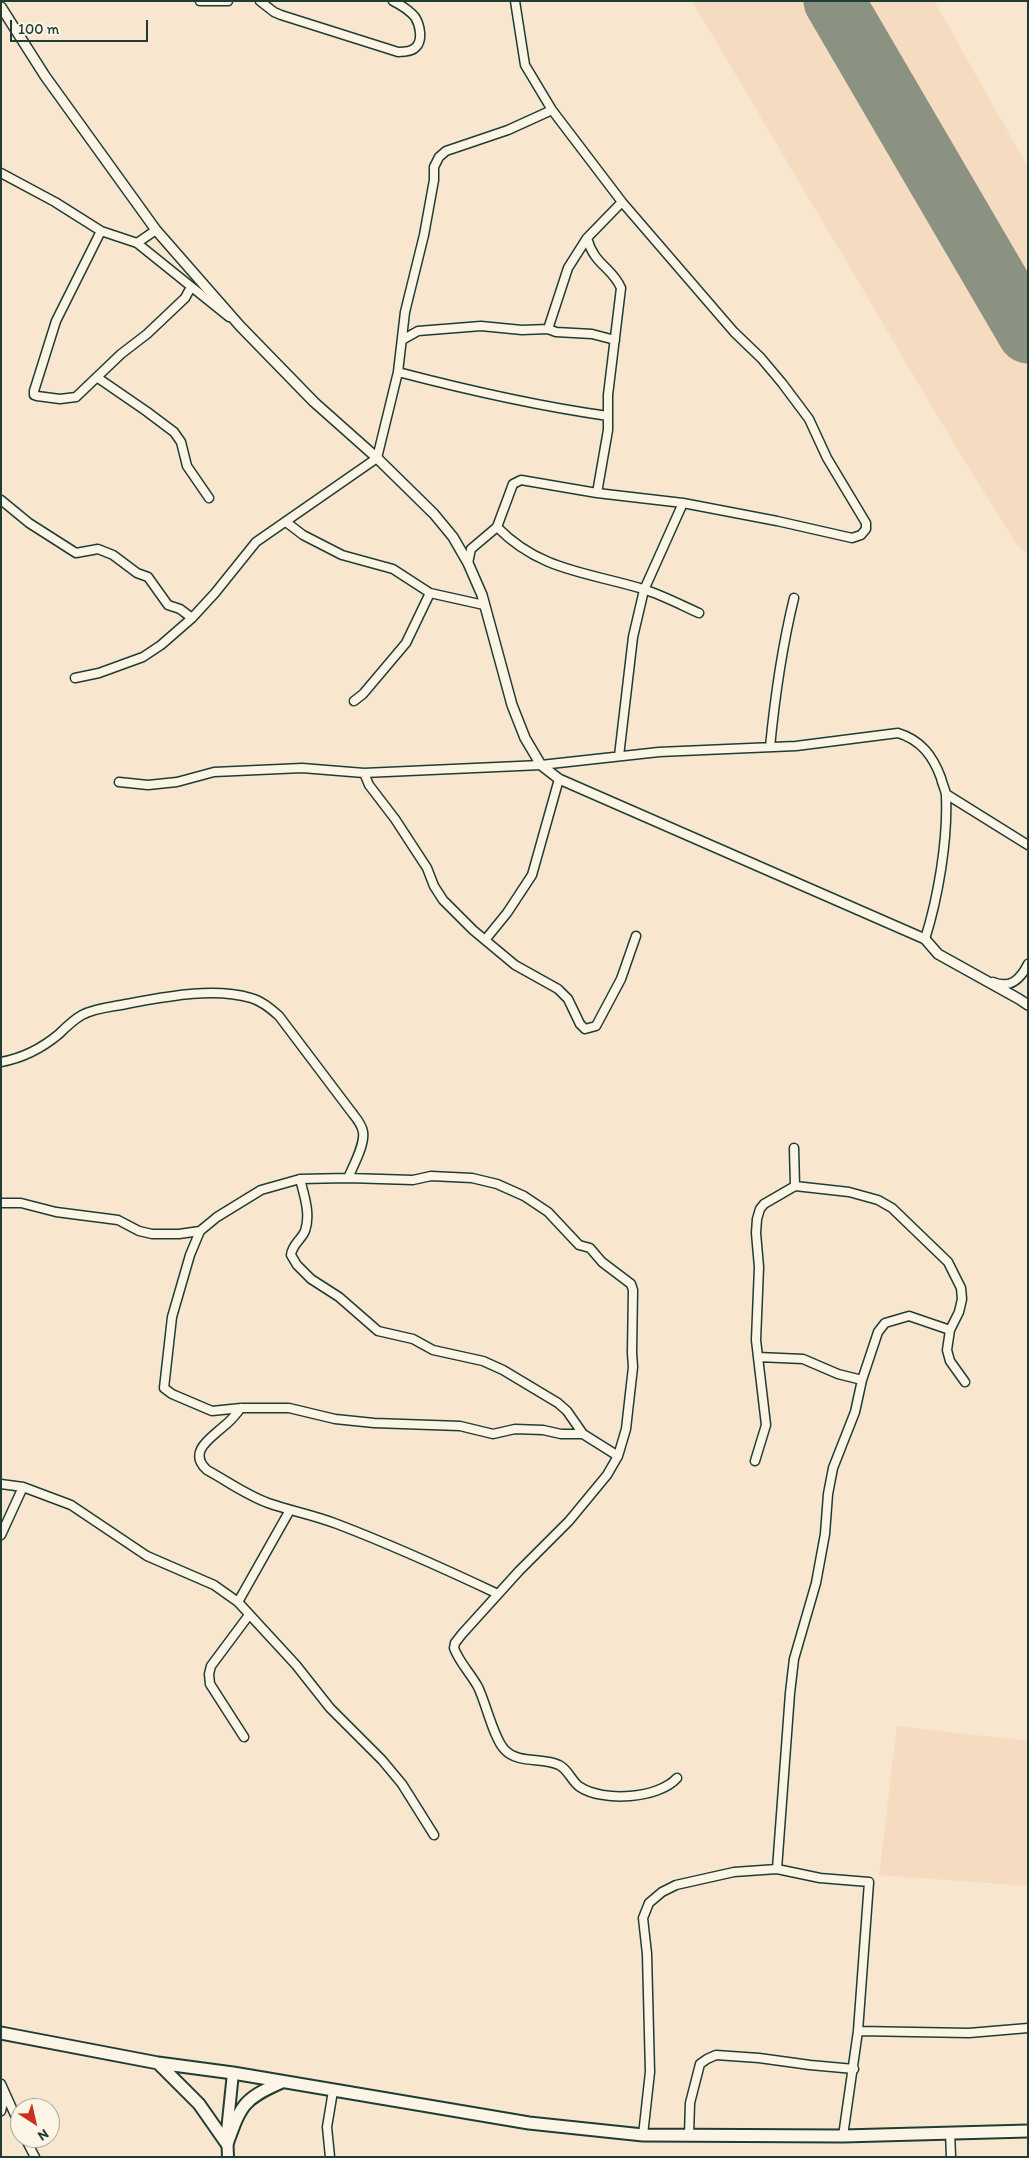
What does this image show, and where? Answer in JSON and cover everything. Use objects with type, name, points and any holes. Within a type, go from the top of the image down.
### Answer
[{"type":"main road","points":[[1,2033],[158,2063],[232,2073],[530,2123],[644,2135],[843,2136],[1028,2130]]},
{"type":"main road","points":[[158,2063],[199,2104],[228,2144]]},
{"type":"main road","points":[[228,2157],[232,2073]]},
{"type":"main road","points":[[228,2144],[241,2109],[246,2101],[258,2093],[283,2082]]},
{"type":"street","points":[[200,1],[228,1]]},
{"type":"street","points":[[260,1],[281,15],[398,52],[416,48],[419,42],[419,25],[407,10],[392,1]]},
{"type":"street","points":[[468,563],[471,549],[497,527],[513,484],[516,481],[683,503],[852,538],[861,535],[866,529],[866,524],[827,458],[809,419],[761,358],[734,332],[622,202],[552,110],[525,64],[515,1]]},
{"type":"street","points":[[1,7],[45,76],[156,230],[240,326],[314,402],[377,458],[434,514],[453,537],[468,563],[482,595],[512,705],[526,738],[542,765],[559,779],[925,939],[938,954],[1028,1006]]},
{"type":"street","points":[[75,678],[99,673],[143,657],[160,645],[192,618],[231,575],[256,542],[377,458],[398,372],[405,312],[424,235],[434,180],[434,167],[439,157],[446,151],[508,130],[552,110]]},
{"type":"street","points":[[1,173],[55,202],[101,231],[137,243],[240,326]]},
{"type":"street","points":[[548,329],[568,268],[587,238],[622,202]]},
{"type":"street","points":[[137,243],[156,230]]},
{"type":"street","points":[[101,231],[56,321],[34,395],[50,398],[76,397],[121,354],[147,334],[185,298],[191,287]]},
{"type":"street","points":[[587,238],[593,256],[618,281],[621,288],[608,395],[608,430],[596,493]]},
{"type":"street","points":[[402,340],[418,331],[480,326],[522,330],[548,329],[556,332],[592,334],[615,340]]},
{"type":"street","points":[[398,372],[476,393],[537,403],[550,408],[608,416]]},
{"type":"street","points":[[98,378],[146,410],[174,432],[182,442],[188,466],[209,498]]},
{"type":"street","points":[[1,500],[29,523],[76,553],[98,549],[113,555],[138,573],[148,577],[168,605],[180,609],[192,618]]},
{"type":"street","points":[[619,756],[633,637],[644,590],[683,503]]},
{"type":"street","points":[[286,522],[303,536],[342,555],[393,568],[430,592],[484,605]]},
{"type":"street","points":[[497,527],[518,546],[550,564],[644,590],[699,613]]},
{"type":"street","points":[[354,701],[363,694],[406,643],[430,592]]},
{"type":"street","points":[[770,747],[774,699],[782,650],[794,598]]},
{"type":"street","points":[[119,782],[148,785],[193,779],[214,772],[302,768],[364,773],[542,765],[659,752],[796,746],[898,733],[908,736],[928,752],[935,761],[946,794],[939,881],[935,907],[925,939]]},
{"type":"street","points":[[364,773],[368,785],[395,819],[426,868],[443,900],[485,940],[515,965],[558,989],[568,999],[580,1024],[586,1029],[596,1026],[621,979],[636,936]]},
{"type":"street","points":[[485,940],[511,908],[532,875],[559,779]]},
{"type":"street","points":[[946,794],[1028,845]]},
{"type":"street","points":[[983,979],[1000,985],[1012,984],[1020,977],[1028,964]]},
{"type":"street","points":[[1,1062],[18,1059],[39,1049],[77,1018],[98,1009],[165,997],[207,993],[252,998],[280,1016],[361,1125],[364,1134],[360,1150],[348,1178]]},
{"type":"street","points":[[794,1148],[795,1186]]},
{"type":"street","points":[[583,1434],[561,1434],[535,1429],[515,1429],[493,1434],[460,1426],[374,1423],[334,1419],[288,1408],[241,1408],[212,1411],[164,1389],[172,1317],[190,1255],[200,1231],[217,1216],[261,1190],[300,1179],[413,1180],[431,1176],[472,1178],[497,1184],[524,1196],[548,1212],[580,1245],[590,1248],[602,1262],[631,1284],[634,1296],[633,1367],[626,1429],[618,1456],[607,1475],[574,1515],[540,1552],[519,1571],[458,1638],[454,1648],[478,1687],[500,1743],[506,1752],[524,1758],[561,1765],[577,1786],[603,1796],[617,1797],[648,1793],[674,1782],[677,1778]]},
{"type":"street","points":[[300,1179],[307,1208],[306,1223],[305,1230],[291,1255],[297,1265],[310,1279],[339,1297],[378,1331],[412,1339],[434,1350],[483,1362],[503,1370],[558,1403],[568,1411],[583,1434],[618,1456]]},
{"type":"street","points":[[755,1461],[766,1424],[756,1340],[759,1266],[756,1233],[758,1214],[764,1204],[795,1186],[849,1192],[878,1200],[896,1212],[948,1262],[954,1271],[962,1299],[959,1312],[950,1330],[947,1350],[950,1361],[965,1382]]},
{"type":"street","points":[[1,1203],[21,1203],[56,1212],[118,1220],[138,1231],[152,1234],[179,1234],[200,1231]]},
{"type":"street","points":[[777,1869],[794,1659],[816,1583],[825,1534],[828,1494],[833,1468],[855,1412],[862,1380],[878,1332],[885,1323],[909,1316],[950,1330]]},
{"type":"street","points":[[758,1357],[803,1359],[838,1374],[862,1380]]},
{"type":"street","points":[[241,1408],[201,1449],[199,1458],[201,1465],[254,1497],[290,1510],[306,1513],[373,1538],[435,1564],[498,1594]]},
{"type":"street","points":[[1,1484],[23,1487],[70,1505],[147,1556],[214,1585],[238,1602],[296,1665],[330,1708],[382,1760],[402,1784],[434,1835]]},
{"type":"street","points":[[1,1535],[23,1487]]},
{"type":"street","points":[[238,1602],[290,1510]]},
{"type":"street","points":[[244,1737],[210,1684],[209,1674],[211,1666],[250,1615]]},
{"type":"street","points":[[644,2135],[650,2072],[647,1954],[643,1918],[649,1903],[662,1892],[676,1885],[734,1872],[777,1869],[820,1878],[869,1882],[858,2031],[843,2136]]},
{"type":"street","points":[[858,2031],[969,2034],[1028,2028]]},
{"type":"street","points":[[689,2135],[690,2103],[700,2064],[707,2059],[716,2056],[759,2058],[810,2065],[854,2068]]},
{"type":"street","points":[[1,2084],[10,2104]]},
{"type":"street","points":[[330,2157],[327,2127],[333,2091]]},
{"type":"street","points":[[1,2111],[5,2093]]},
{"type":"street","points":[[950,2132],[951,2157]]},
{"type":"shaded area","points":[[692,1],[934,1],[1028,167],[1028,554],[1017,545],[956,447]]},
{"type":"shaded area","points":[[897,1726],[1028,1741],[1028,1886],[879,1875]]},
{"type":"taxiway","points":[[1000,286],[1013,300],[1028,309]]},
{"type":"runway","points":[[834,1],[1028,333]]}]
